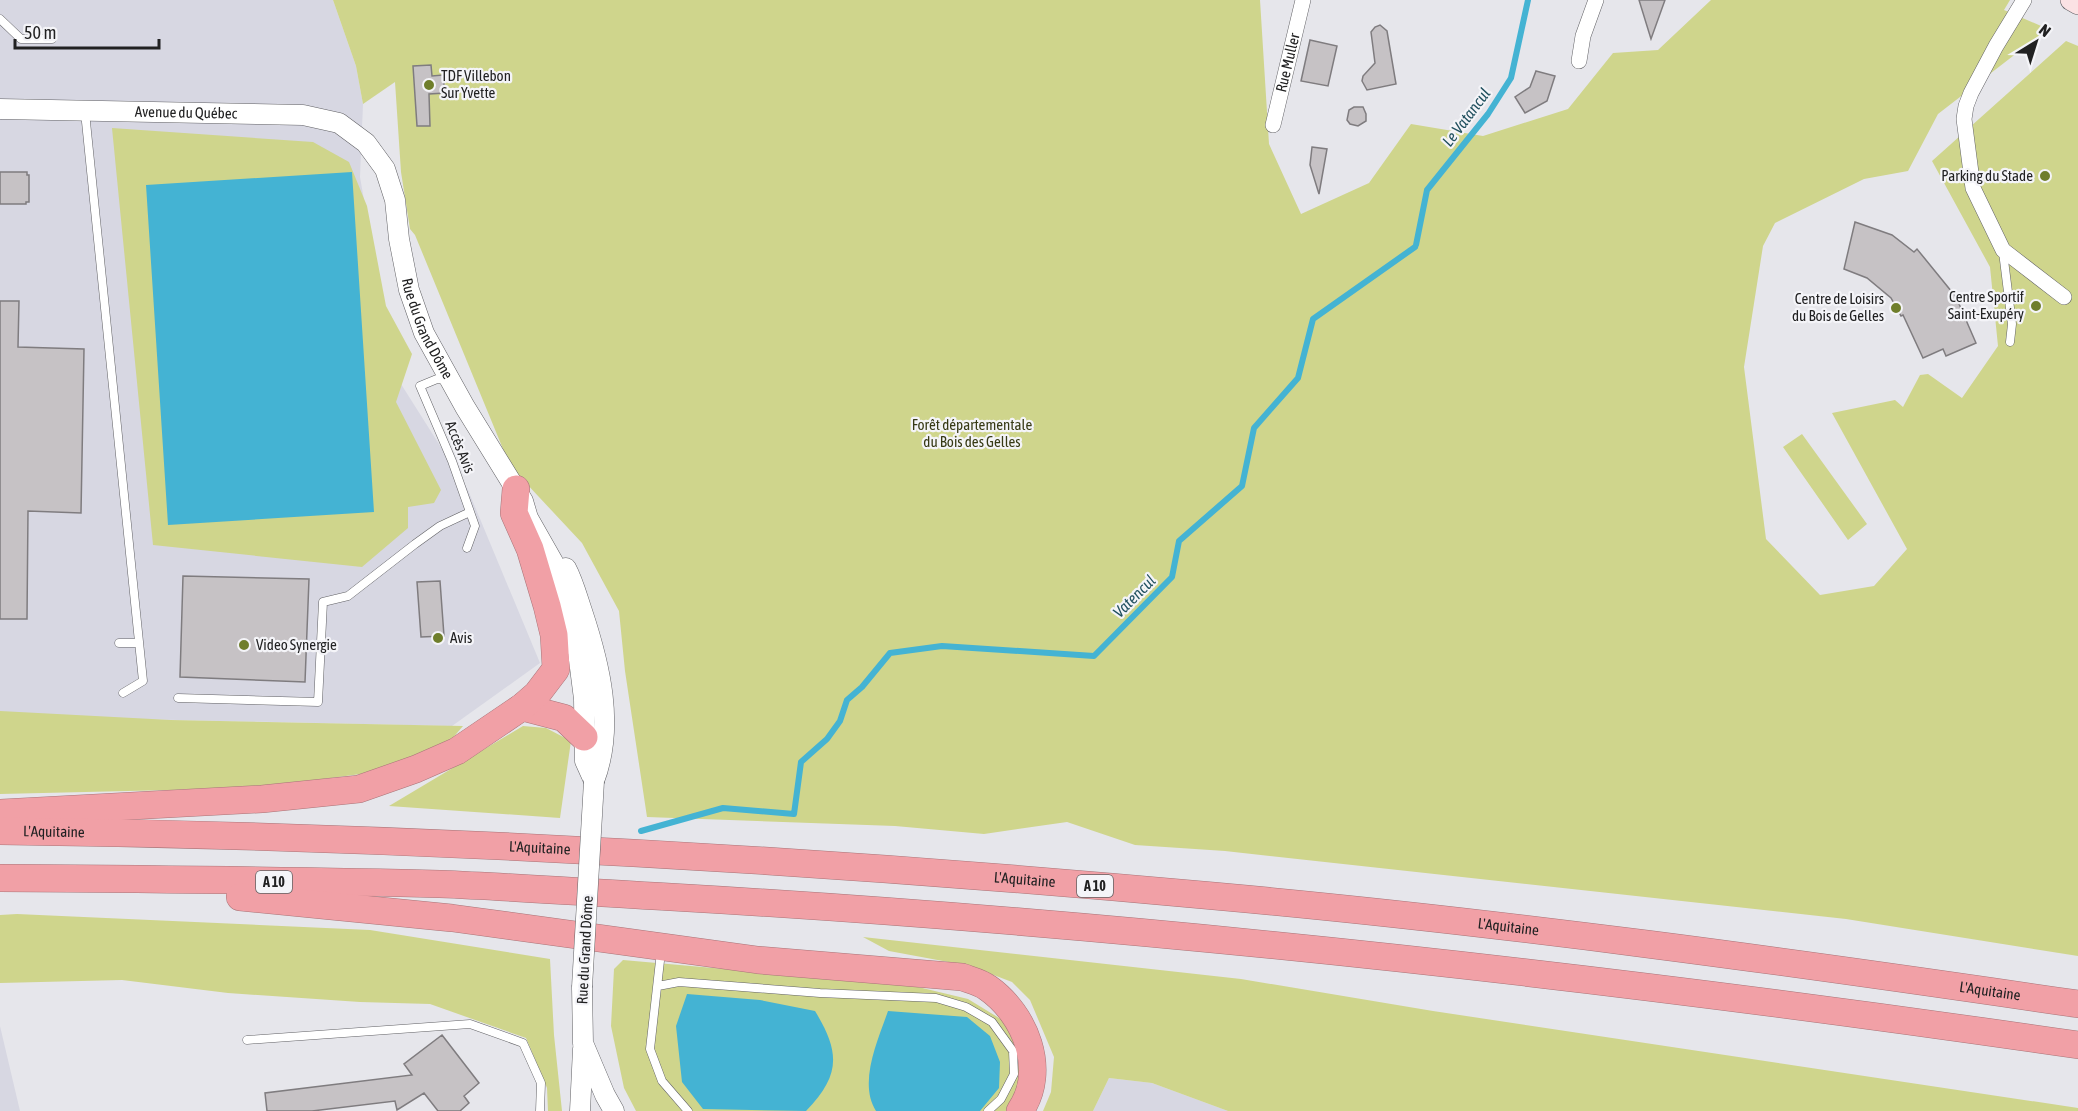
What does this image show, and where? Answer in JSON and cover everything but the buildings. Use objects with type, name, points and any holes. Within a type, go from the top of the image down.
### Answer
[{"type":"highway","points":[[0,813],[262,799],[359,789],[416,769],[457,751],[522,707],[537,694],[556,669],[554,635],[548,606],[530,549],[514,513],[520,495]]},
{"type":"highway","points":[[522,707],[564,718],[590,753]]},
{"type":"highway","name":"L'Aquitaine","points":[[0,831],[264,837],[566,849],[849,866],[1206,895],[1776,960],[2078,1004]]},
{"type":"highway","name":"A 10","points":[[0,878],[442,884],[847,907],[1092,927],[1455,964],[1785,1005],[2078,1045]]},
{"type":"highway","points":[[106,879],[143,891],[251,898],[452,918],[758,960],[962,977],[987,987],[1004,1003],[1017,1020],[1027,1039],[1033,1060],[1032,1086],[1020,1111]]},
{"type":"main road","points":[[2071,0],[2078,4]]},
{"type":"street","name":"Rue Muller","points":[[1273,125],[1303,0]]},
{"type":"street","points":[[1579,62],[1583,36],[1596,0]]},
{"type":"street","points":[[2024,0],[1971,93],[1964,119],[1973,188],[2003,250],[2064,297]]},
{"type":"street","name":"Avenue du Québec","points":[[0,109],[303,115],[339,123],[366,143]]},
{"type":"street","name":"Rue du Grand Dôme","points":[[366,143],[385,169],[395,200],[399,239],[409,290],[424,333],[449,380],[520,495],[528,518],[553,562],[578,652],[594,782],[582,987],[583,1043],[605,1095],[615,1111]]},
{"type":"street","name":"Rue du Grand Dôme","points":[[520,495],[536,511],[570,575],[594,646],[603,698],[604,729],[590,753]]},
{"type":"street","points":[[580,1111],[583,1043]]},
{"type":"lane","points":[[0,19],[21,39],[52,39]]},
{"type":"lane","points":[[85,112],[143,681],[123,693]]},
{"type":"lane","points":[[2003,250],[2012,324],[2010,342]]},
{"type":"lane","name":"Accès Avis","points":[[449,380],[436,379],[420,386],[452,461],[476,526],[467,548]]},
{"type":"lane","points":[[178,698],[318,702],[323,602],[348,596],[440,526],[470,512]]},
{"type":"lane","points":[[119,643],[138,643]]},
{"type":"lane","points":[[661,948],[650,1049],[662,1081],[688,1111]]},
{"type":"lane","points":[[658,986],[679,982],[820,993],[936,998],[966,1007],[992,1022],[1013,1051],[1014,1074],[1001,1099],[988,1111]]},
{"type":"lane","points":[[248,1040],[470,1024],[523,1043],[541,1083],[540,1111]]},
{"type":"shaded area","points":[[0,0],[333,0],[356,66],[363,104],[360,177],[394,373],[468,490],[540,663],[452,726],[0,716]]},
{"type":"shaded area","points":[[0,1026],[20,1111],[0,1111]]},
{"type":"shaded area","points":[[1109,1078],[1152,1083],[1228,1111],[1093,1111]]},
{"type":"green space","name":"Forêt départementale du Bois des Gelles","points":[[333,0],[1260,0],[1269,144],[1301,214],[1369,183],[1411,124],[1483,136],[1568,109],[1613,53],[1658,50],[1711,0],[2010,0],[2004,10],[2048,29],[1938,114],[1908,171],[1864,179],[1775,223],[1763,246],[1744,367],[1766,539],[1820,595],[1874,586],[1907,549],[1832,413],[1895,400],[1903,407],[1920,375],[1928,374],[1962,398],[1998,346],[1990,267],[1932,161],[2066,41],[2078,46],[2078,956],[1846,919],[1225,851],[1135,845],[1067,822],[984,834],[895,826],[647,817],[625,671],[619,611],[582,543],[510,466],[415,235],[410,229],[401,172],[395,82],[363,104],[356,66]]},
{"type":"green space","points":[[112,128],[313,142],[349,162],[367,206],[386,306],[412,354],[396,402],[441,490],[434,503],[408,507],[408,528],[362,567],[153,545]]},
{"type":"green space","points":[[1802,434],[1867,524],[1848,540],[1783,447]]},
{"type":"green space","points":[[0,711],[171,720],[463,726],[451,740],[375,772],[258,788],[0,794]]},
{"type":"green space","points":[[523,726],[546,728],[571,741],[560,818],[389,806]]},
{"type":"green space","points":[[0,915],[370,930],[550,959],[554,1035],[562,1111],[548,1111],[547,1088],[526,1038],[430,1004],[360,1002],[228,993],[122,980],[0,983]]},
{"type":"green space","points":[[863,937],[1241,979],[1433,1011],[2078,1108],[2078,1111],[1228,1111],[1152,1083],[1109,1078],[1093,1111],[1043,1111],[1051,1092],[1054,1057],[1030,1000],[1012,982],[970,966],[889,951]]},
{"type":"green space","points":[[623,960],[914,986],[968,999],[1004,1021],[1021,1051],[1023,1083],[1010,1111],[636,1111],[624,1088],[611,1026],[614,969]]},
{"type":"water","points":[[352,172],[374,512],[168,525],[146,185]]},
{"type":"water","points":[[687,994],[760,1000],[815,1011],[829,1039],[833,1063],[826,1086],[806,1111],[703,1109],[682,1082],[676,1026]]},
{"type":"water","points":[[888,1011],[967,1017],[990,1036],[1000,1062],[999,1088],[980,1111],[876,1111],[871,1100],[869,1075],[875,1048]]},
{"type":"waterway","name":"Le Vatancul","points":[[1416,245],[1427,190],[1488,114],[1511,78],[1528,0]]},
{"type":"waterway","name":"Vatencul","points":[[641,831],[723,808],[794,814],[801,762],[827,739],[840,721],[847,700],[862,687],[890,653],[942,646],[1094,656],[1172,577],[1179,541],[1242,486],[1254,428],[1298,378],[1313,319],[1415,247]]},
{"type":"place","name":"TDF Villebon Sur Yvette","points":[[429,85]]},
{"type":"place","name":"Parking du Stade","points":[[2045,176]]},
{"type":"place","name":"Centre Sportif Saint-Exupéry","points":[[2036,306]]},
{"type":"place","name":"Centre de Loisirs du Bois de Gelles","points":[[1896,308]]},
{"type":"place","name":"Avis","points":[[438,638]]},
{"type":"place","name":"Video Synergie","points":[[244,645]]}]
